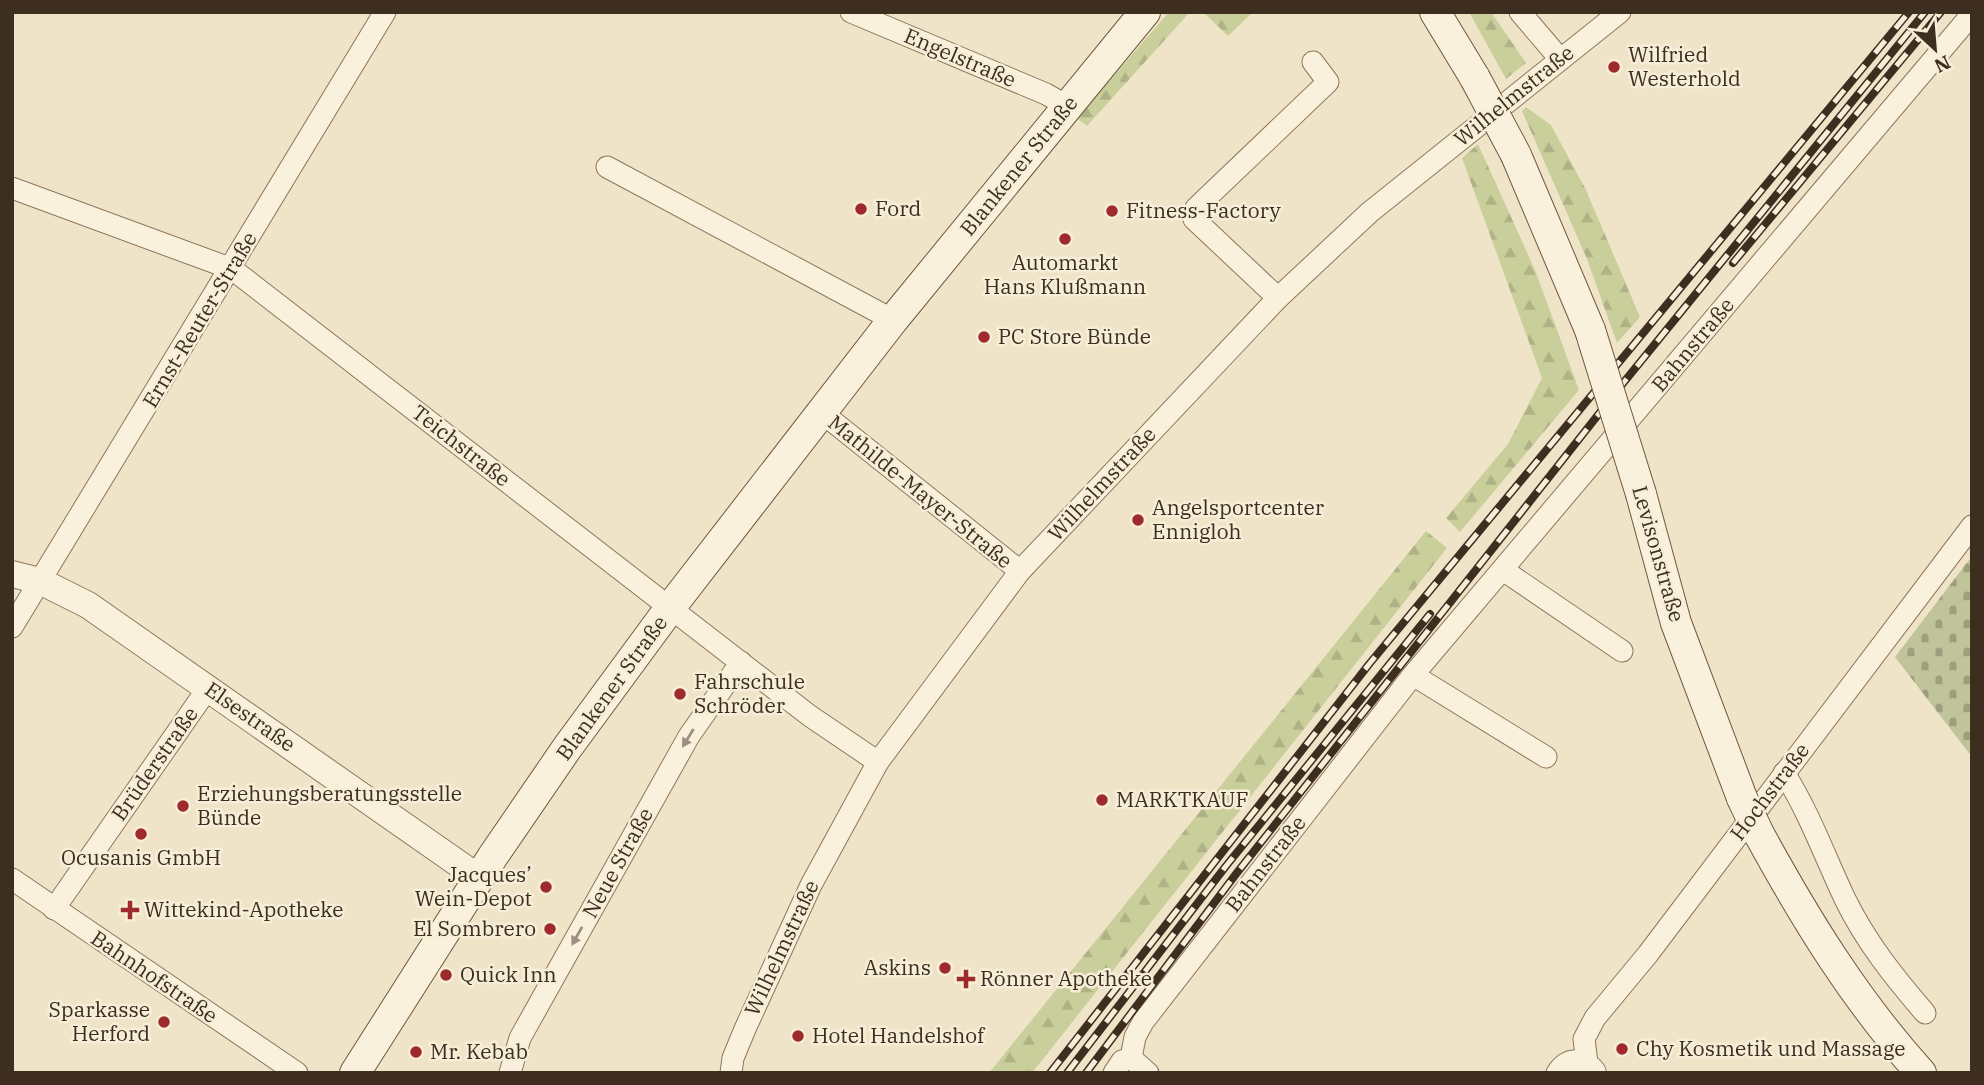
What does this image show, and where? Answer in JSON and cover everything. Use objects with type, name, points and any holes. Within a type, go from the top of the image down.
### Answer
[{"type":"main road","name":"Blankener Straße","points":[[355,1073],[479,878],[567,748],[670,608],[893,320],[1145,12]]},
{"type":"main road","name":"Levisonstraße","points":[[1435,12],[1475,78],[1516,155],[1590,330],[1641,494],[1676,623],[1742,798],[1808,924],[1889,1037],[1921,1073]]},
{"type":"street","name":"Ernst-Reuter-Straße","points":[[12,626],[232,269],[385,12]]},
{"type":"street","name":"Engelstraße","points":[[851,12],[1046,94],[1067,106]]},
{"type":"street","points":[[1520,12],[1560,58]]},
{"type":"street","name":"Wilhelmstraße","points":[[731,1073],[744,1029],[811,885],[878,762],[1020,571],[1278,298],[1370,212],[1620,12]]},
{"type":"street","name":"Bahnstraße","points":[[1132,1058],[1135,1037],[1143,1022],[1413,675],[1972,14]]},
{"type":"street","points":[[1278,298],[1194,219],[1196,208],[1328,82],[1312,62]]},
{"type":"street","points":[[607,166],[893,320]]},
{"type":"street","name":"Teichstraße","points":[[12,188],[232,269],[810,716],[878,762]]},
{"type":"street","name":"Mathilde-Mayer-Straße","points":[[821,412],[1020,571]]},
{"type":"street","name":"Hochstraße","points":[[1592,1068],[1584,1039],[1595,1018],[1648,954],[1972,526]]},
{"type":"street","points":[[1503,570],[1622,651]]},
{"type":"street","name":"Elsestraße","points":[[12,574],[40,581],[88,605],[479,878]]},
{"type":"street","name":"Neue Straße","points":[[510,1073],[520,1038],[688,736],[741,662]]},
{"type":"street","points":[[1413,675],[1546,757]]},
{"type":"street","name":"Brüderstraße","points":[[54,909],[208,688]]},
{"type":"street","points":[[1784,773],[1798,796],[1846,901],[1880,960],[1925,1013]]},
{"type":"street","name":"Bahnhofstraße","points":[[12,879],[297,1073]]},
{"type":"street","points":[[1114,1073],[1122,1061],[1132,1058],[1148,1073]]},
{"type":"street","points":[[1557,1073],[1567,1062],[1592,1068]]},
{"type":"green space","points":[[1169,12],[1190,12],[1087,126],[1077,118]]},
{"type":"green space","points":[[1203,12],[1253,12],[1228,36]]},
{"type":"green space","points":[[1469,12],[1491,12],[1526,63],[1506,79]]},
{"type":"green space","points":[[1526,107],[1551,125],[1586,190],[1640,317],[1617,343],[1587,259],[1522,111]]},
{"type":"green space","points":[[1478,144],[1535,270],[1579,390],[1460,532],[1446,518],[1508,444],[1542,378],[1462,158]]},
{"type":"green space","points":[[1426,531],[1447,548],[1032,1073],[989,1073]]},
{"type":"green space","points":[[1972,556],[1972,757],[1895,657]]},
{"type":"railway","points":[[1050,1073],[1370,663],[1909,12]]},
{"type":"railway","points":[[1086,1073],[1236,874],[1624,382],[1925,12]]},
{"type":"railway","points":[[1733,263],[1941,12]]},
{"type":"railway","points":[[1067,1073],[1226,866],[1430,614]]},
{"type":"place","name":"Wilfried Westerhold","points":[[1614,67]]},
{"type":"place","name":"Ford","points":[[861,209]]},
{"type":"place","name":"Fitness-Factory","points":[[1112,211]]},
{"type":"place","name":"Automarkt Hans Klußmann","points":[[1065,239]]},
{"type":"place","name":"PC Store Bünde","points":[[984,337]]},
{"type":"place","name":"Angelsportcenter Ennigloh","points":[[1138,520]]},
{"type":"place","name":"Fahrschule Schröder","points":[[680,694]]},
{"type":"place","name":"MARKTKAUF","points":[[1102,800]]},
{"type":"place","name":"Erziehungsberatungsstelle Bünde","points":[[183,806]]},
{"type":"place","name":"Ocusanis GmbH","points":[[141,834]]},
{"type":"place","name":"Jacques’ Wein-Depot","points":[[546,887]]},
{"type":"place","name":"Wittekind-Apotheke","points":[[130,910]]},
{"type":"place","name":"El Sombrero","points":[[550,929]]},
{"type":"place","name":"Askins","points":[[945,968]]},
{"type":"place","name":"Quick Inn","points":[[446,975]]},
{"type":"place","name":"Rönner Apotheke","points":[[966,979]]},
{"type":"place","name":"Sparkasse Herford","points":[[164,1022]]},
{"type":"place","name":"Hotel Handelshof","points":[[798,1036]]},
{"type":"place","name":"Chy Kosmetik und Massage","points":[[1622,1049]]},
{"type":"place","name":"Mr. Kebab","points":[[416,1052]]}]
